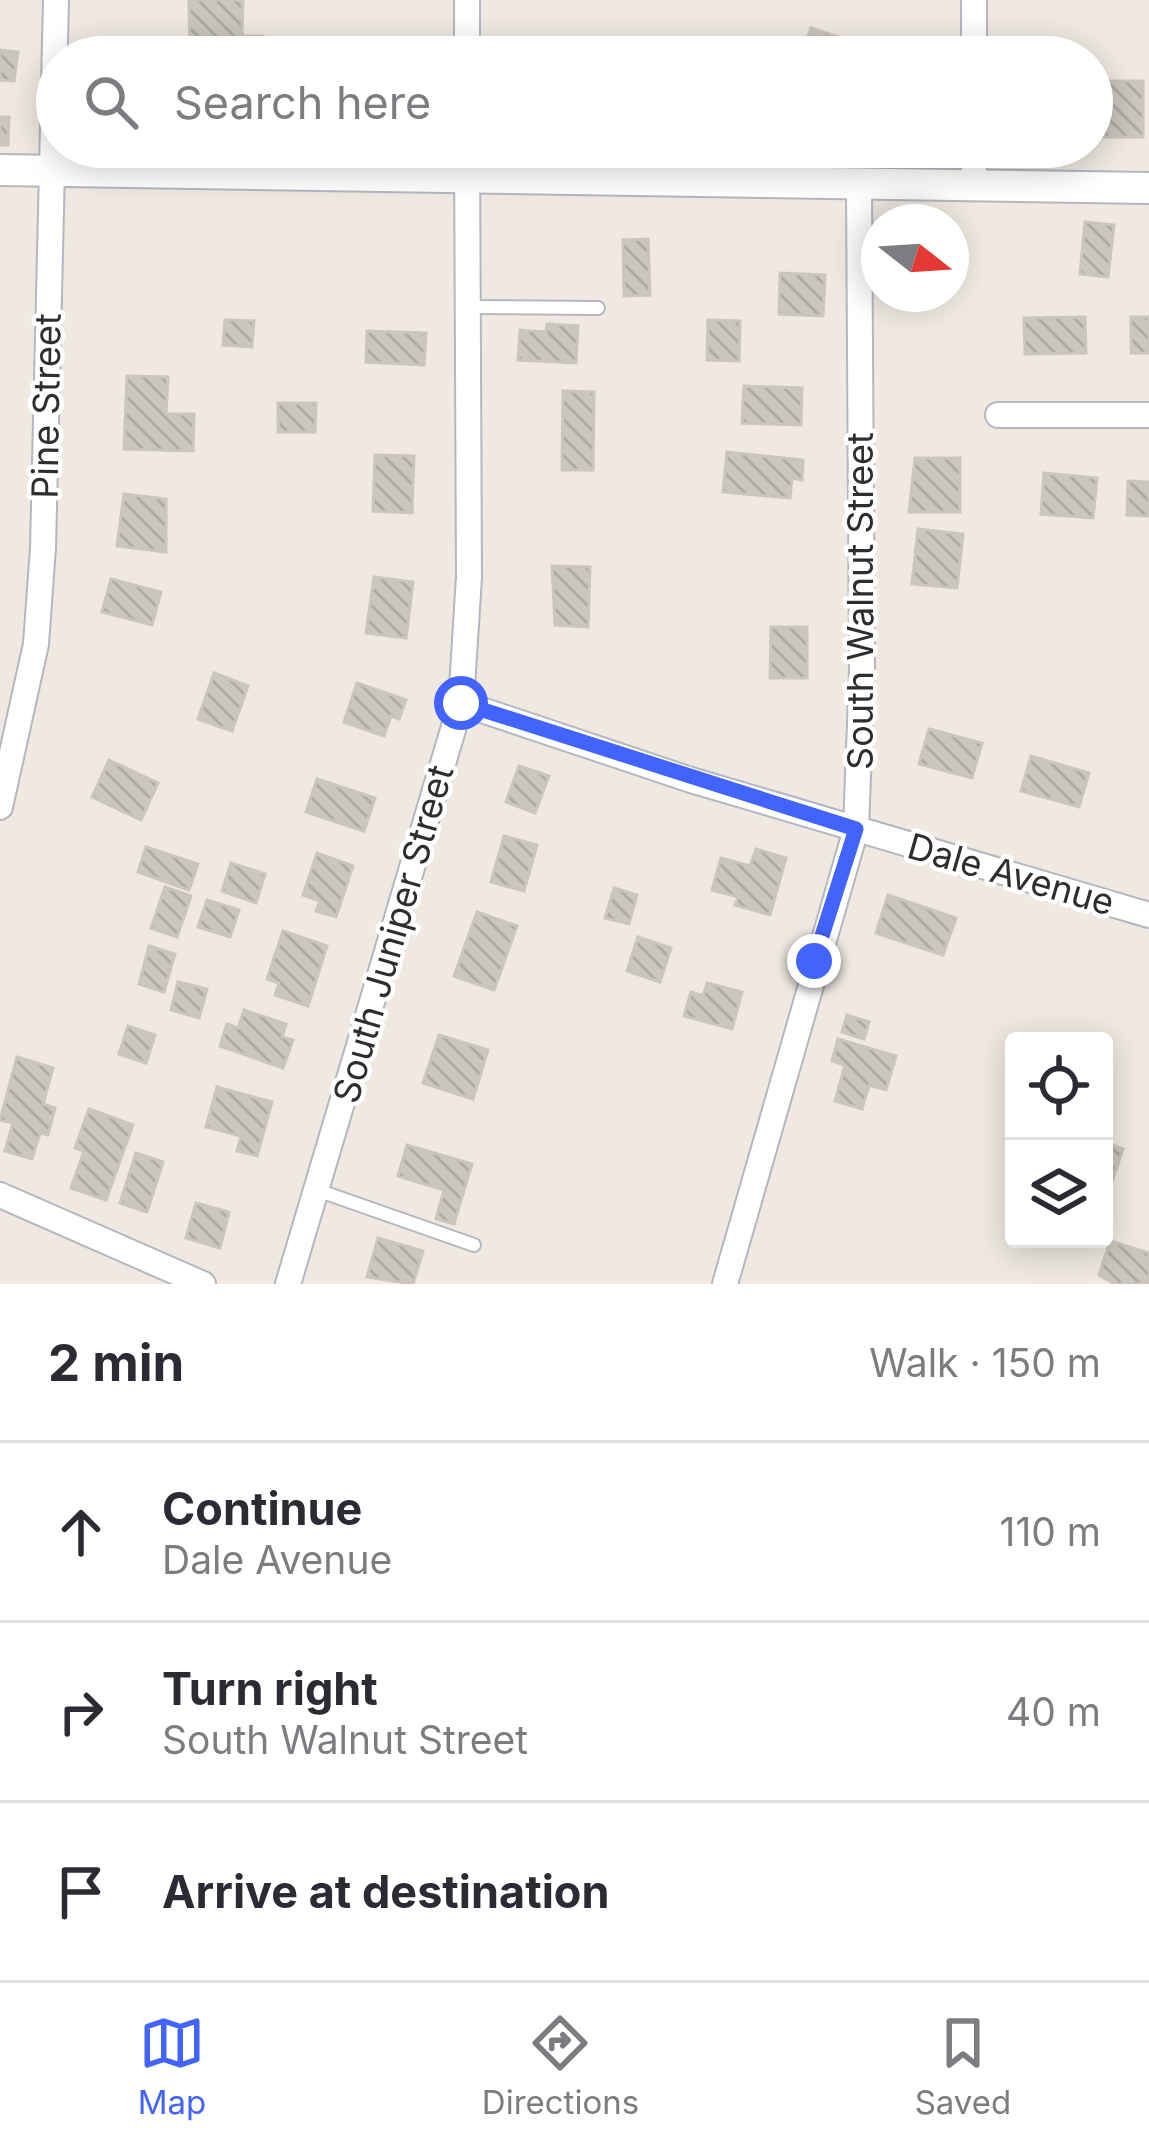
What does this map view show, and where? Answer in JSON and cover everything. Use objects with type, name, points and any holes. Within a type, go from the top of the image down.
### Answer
[{"type":"street","name":"Pine Street","points":[[55,36],[56,0]]},
{"type":"street","points":[[467,0],[467,36]]},
{"type":"street","points":[[974,0],[974,36]]},
{"type":"street","points":[[0,170],[171,168]]},
{"type":"street","name":"South Juniper Street","points":[[288,1284],[461,703],[469,577],[467,168]]},
{"type":"street","points":[[549,168],[859,187],[1149,188]]},
{"type":"street","points":[[974,168],[974,188]]},
{"type":"street","name":"Pine Street","points":[[0,807],[9,734],[35,644],[43,548],[52,170]]},
{"type":"street","name":"South Walnut Street","points":[[725,1284],[814,961],[856,829],[862,670],[859,187]]},
{"type":"street","points":[[998,415],[1149,415]]},
{"type":"street","name":"Dale Avenue","points":[[461,703],[856,829],[1149,915]]},
{"type":"street","points":[[0,1196],[203,1284]]},
{"type":"lane","points":[[469,307],[598,308]]},
{"type":"lane","points":[[317,1190],[474,1245]]},
{"type":"building","points":[[189,0],[243,0],[242,36],[190,36]]},
{"type":"building","points":[[811,28],[835,36],[808,36]]},
{"type":"building","points":[[0,50],[18,52],[14,81],[0,80]]},
{"type":"building","points":[[1113,81],[1143,81],[1143,137],[1113,137]]},
{"type":"building","points":[[0,117],[9,117],[8,145],[0,145]]},
{"type":"building","points":[[1085,222],[1114,225],[1108,277],[1080,274]]},
{"type":"building","points":[[648,239],[650,295],[624,296],[623,240]]},
{"type":"building","points":[[780,273],[825,275],[823,316],[779,314]]},
{"type":"building","points":[[1085,317],[1086,353],[1025,354],[1024,318]]},
{"type":"building","points":[[1131,317],[1149,317],[1149,353],[1131,353]]},
{"type":"building","points":[[225,320],[254,321],[252,347],[223,345]]},
{"type":"building","points":[[708,320],[740,321],[739,361],[707,360]]},
{"type":"building","points":[[547,324],[578,326],[576,363],[518,360],[520,330],[546,332]]},
{"type":"building","points":[[367,331],[426,333],[424,365],[366,362]]},
{"type":"building","points":[[127,376],[168,377],[166,414],[194,414],[193,451],[124,449]]},
{"type":"building","points":[[744,386],[802,388],[801,425],[742,423]]},
{"type":"building","points":[[563,391],[594,392],[593,470],[562,470]]},
{"type":"building","points":[[278,403],[316,403],[315,432],[278,432]]},
{"type":"building","points":[[727,452],[803,460],[802,480],[792,478],[790,498],[723,492]]},
{"type":"building","points":[[375,455],[414,456],[412,513],[373,511]]},
{"type":"building","points":[[915,458],[960,458],[960,512],[909,512]]},
{"type":"building","points":[[1044,473],[1097,478],[1093,518],[1041,514]]},
{"type":"building","points":[[1128,481],[1149,482],[1149,516],[1127,515]]},
{"type":"building","points":[[124,494],[166,499],[166,552],[117,546]]},
{"type":"building","points":[[918,529],[963,534],[957,588],[912,584]]},
{"type":"building","points":[[552,566],[590,567],[588,627],[555,625]]},
{"type":"building","points":[[374,577],[413,582],[406,638],[366,633]]},
{"type":"building","points":[[111,579],[161,592],[152,625],[102,612]]},
{"type":"building","points":[[771,627],[807,627],[807,678],[770,678]]},
{"type":"building","points":[[214,673],[248,686],[232,731],[198,719]]},
{"type":"building","points":[[357,683],[406,700],[399,719],[391,716],[384,736],[344,722]]},
{"type":"building","points":[[929,729],[982,743],[972,778],[919,764]]},
{"type":"building","points":[[1031,756],[1089,773],[1079,807],[1021,791]]},
{"type":"building","points":[[109,760],[158,783],[141,820],[92,797]]},
{"type":"building","points":[[519,766],[549,776],[535,813],[506,802]]},
{"type":"building","points":[[317,779],[375,798],[364,831],[306,812]]},
{"type":"building","points":[[504,836],[537,845],[524,891],[491,882]]},
{"type":"building","points":[[146,847],[198,864],[189,890],[138,872]]},
{"type":"building","points":[[756,849],[786,858],[770,915],[735,905],[738,897],[712,890],[721,858],[750,866]]},
{"type":"building","points":[[317,853],[353,866],[336,917],[316,911],[320,901],[303,895]]},
{"type":"building","points":[[231,863],[265,874],[256,903],[222,891]]},
{"type":"building","points":[[165,887],[191,896],[177,937],[151,928]]},
{"type":"building","points":[[614,888],[637,895],[629,924],[605,918]]},
{"type":"building","points":[[888,895],[956,918],[943,955],[876,933]]},
{"type":"building","points":[[207,900],[239,910],[230,937],[198,927]]},
{"type":"building","points":[[477,912],[517,926],[494,990],[454,976]]},
{"type":"building","points":[[283,931],[327,946],[308,1006],[275,995],[279,983],[267,979]]},
{"type":"building","points":[[638,937],[671,948],[660,982],[627,971]]},
{"type":"building","points":[[149,946],[175,954],[164,992],[139,984]]},
{"type":"building","points":[[178,982],[207,989],[199,1018],[171,1010]]},
{"type":"building","points":[[707,983],[742,992],[732,1029],[684,1016],[691,992],[703,996]]},
{"type":"building","points":[[244,1010],[286,1024],[282,1037],[293,1040],[283,1068],[220,1046],[227,1024],[238,1028]]},
{"type":"building","points":[[847,1015],[869,1022],[864,1039],[842,1032]]},
{"type":"building","points":[[128,1026],[155,1035],[146,1063],[119,1054]]},
{"type":"building","points":[[439,1035],[488,1050],[473,1099],[423,1083]]},
{"type":"building","points":[[838,1039],[896,1056],[886,1090],[869,1085],[862,1109],[835,1101],[845,1065],[832,1061]]},
{"type":"building","points":[[17,1057],[53,1068],[43,1104],[55,1108],[48,1135],[40,1133],[32,1159],[5,1151],[13,1123],[0,1120]]},
{"type":"building","points":[[217,1087],[272,1102],[257,1156],[237,1151],[241,1136],[206,1127]]},
{"type":"building","points":[[89,1109],[133,1125],[106,1200],[71,1188],[84,1151],[75,1148]]},
{"type":"building","points":[[407,1145],[472,1164],[454,1224],[436,1219],[444,1190],[398,1176]]},
{"type":"building","points":[[1113,1145],[1123,1149],[1113,1179]]},
{"type":"building","points":[[136,1153],[163,1162],[147,1212],[120,1203]]},
{"type":"building","points":[[196,1203],[229,1212],[220,1248],[186,1238]]},
{"type":"building","points":[[378,1238],[423,1251],[413,1284],[367,1277]]},
{"type":"building","points":[[1113,1242],[1149,1253],[1149,1284],[1115,1284],[1099,1275]]},
{"type":"route","points":[[461,703],[856,829],[814,961]]}]
